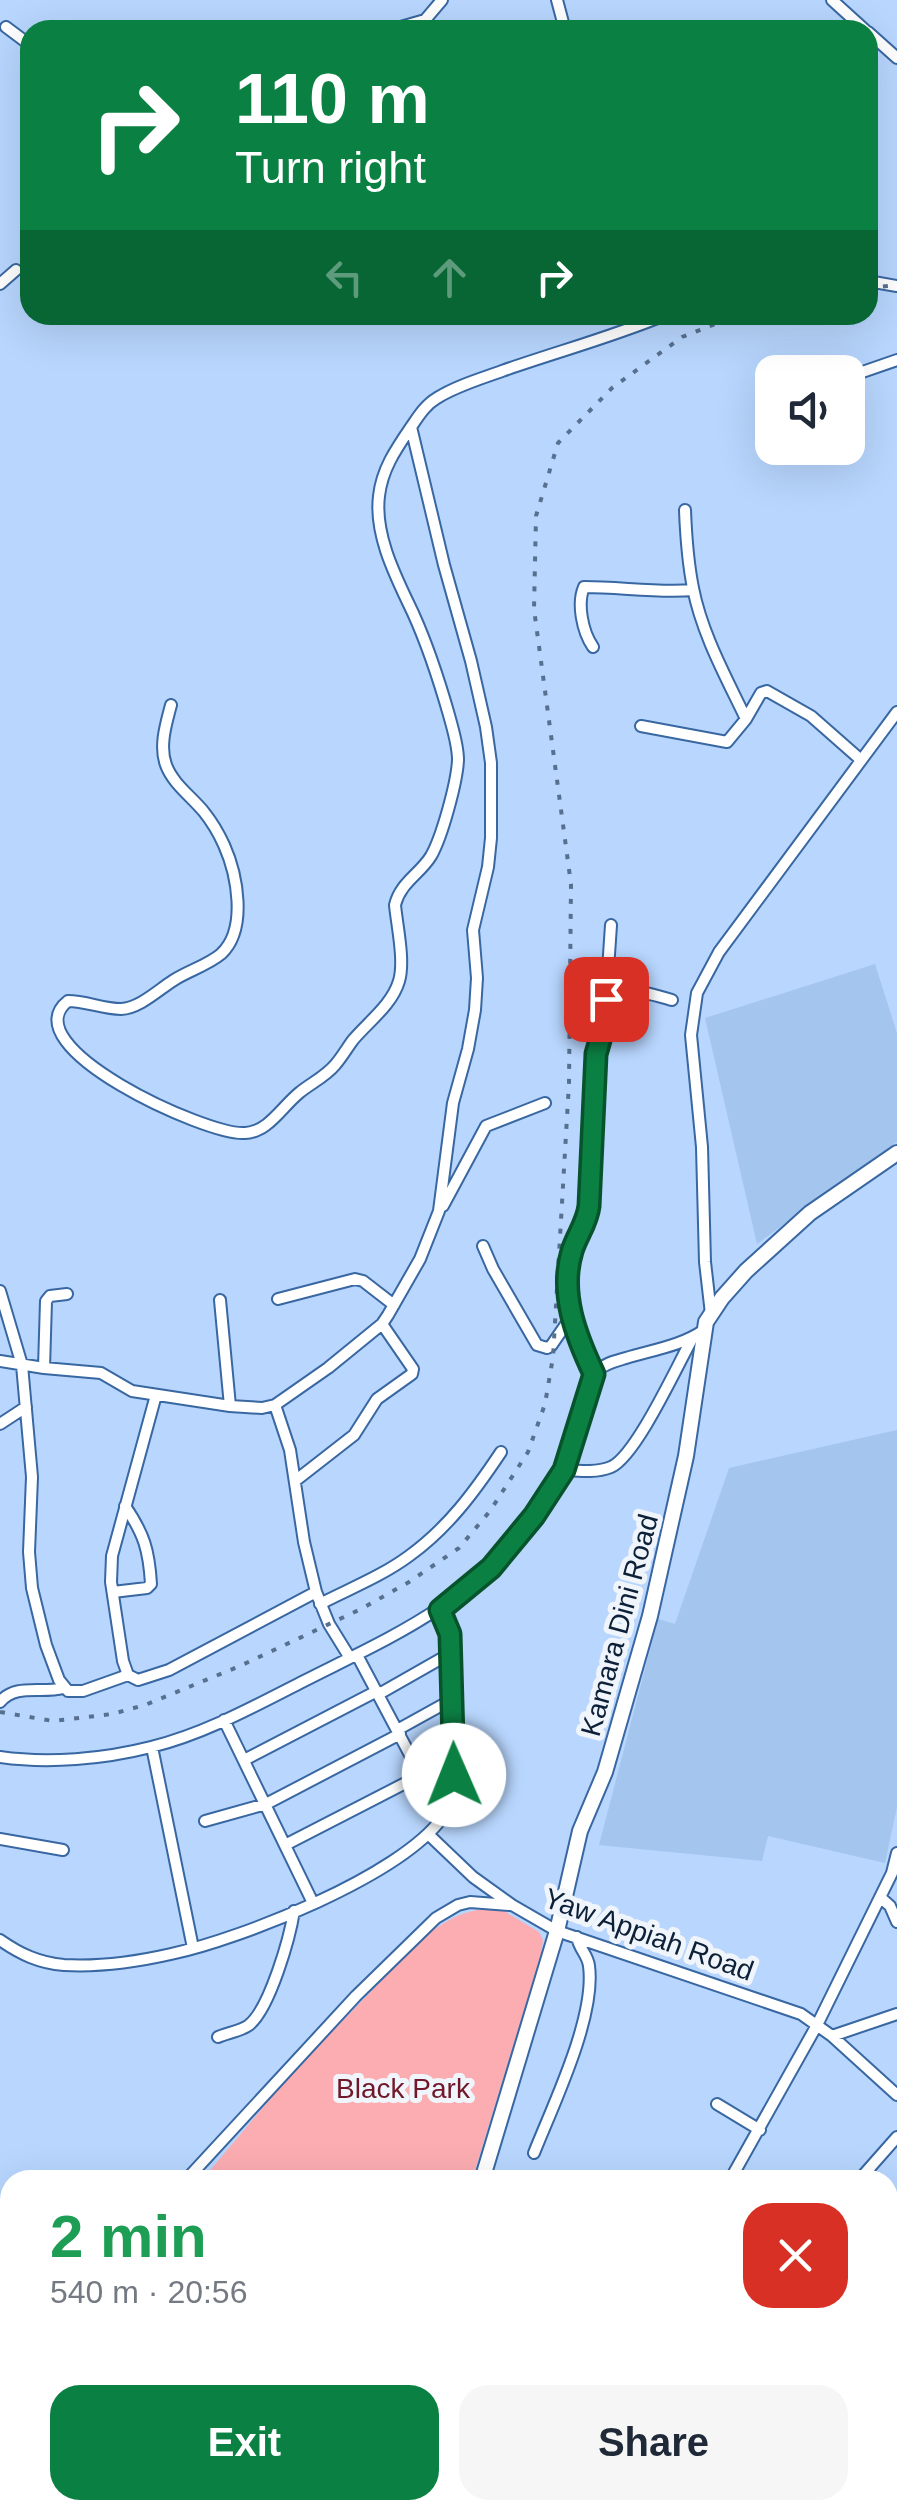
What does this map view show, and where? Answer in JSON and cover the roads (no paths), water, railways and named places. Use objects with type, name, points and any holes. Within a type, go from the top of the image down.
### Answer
[{"type":"street","points":[[426,20],[442,0]]},
{"type":"street","points":[[832,0],[854,20]]},
{"type":"street","points":[[6,27],[20,38]]},
{"type":"street","points":[[878,41],[897,58]]},
{"type":"street","points":[[0,284],[16,270]]},
{"type":"street","points":[[170,705],[164,761],[222,840],[233,865],[238,894],[236,922],[219,955],[147,999],[119,1009],[68,1001],[56,1014],[58,1026],[75,1054],[148,1102],[192,1120],[246,1134],[264,1127],[301,1091],[333,1068],[390,1000],[402,970],[397,895],[433,853],[452,795],[458,760],[456,744],[436,667],[395,573],[379,515],[378,499],[388,460],[423,410],[436,399],[538,358],[639,325]]},
{"type":"street","points":[[865,371],[897,360]]},
{"type":"street","points":[[410,428],[471,661],[491,763],[488,867],[473,930],[476,1010],[453,1104],[439,1210]]},
{"type":"street","points":[[684,510],[693,590],[723,672],[746,718]]},
{"type":"street","points":[[593,647],[584,628],[580,592],[584,586],[693,590]]},
{"type":"street","points":[[641,726],[727,742],[761,693],[767,692],[811,716],[862,760]]},
{"type":"street","points":[[711,1314],[705,1262],[702,1147],[690,1036],[697,993],[718,952],[897,712]]},
{"type":"street","points":[[594,1374],[571,1317],[570,1264],[572,1250],[588,1216],[596,1054],[608,1012],[612,925]]},
{"type":"street","points":[[608,1012],[632,993],[672,1000]]},
{"type":"street","points":[[0,1360],[101,1373],[126,1388],[156,1395],[230,1406],[275,1405],[382,1324],[420,1259],[439,1210],[486,1126],[545,1103]]},
{"type":"street","name":"Kamara Dini Road","points":[[485,2170],[557,1930],[580,1830],[605,1772],[662,1565],[686,1456],[698,1334],[746,1271],[810,1212],[897,1153]]},
{"type":"street","points":[[483,1246],[537,1345],[551,1346],[571,1317]]},
{"type":"street","points":[[278,1299],[355,1279],[394,1305]]},
{"type":"street","points":[[0,1291],[22,1365],[32,1478],[30,1572],[39,1622],[53,1665],[68,1691],[83,1691],[128,1675]]},
{"type":"street","points":[[44,1368],[46,1302],[50,1296],[67,1294]]},
{"type":"street","points":[[220,1300],[230,1406]]},
{"type":"street","points":[[295,1481],[354,1435],[377,1399],[412,1374],[413,1369],[382,1324]]},
{"type":"street","points":[[0,1757],[70,1758],[152,1747],[224,1720],[440,1610],[503,1555],[534,1516],[564,1470],[594,1374],[611,1362],[698,1334]]},
{"type":"street","points":[[564,1470],[596,1471],[620,1462],[698,1334]]},
{"type":"street","points":[[156,1395],[110,1570],[123,1662],[128,1675],[138,1680],[168,1670],[399,1563],[455,1516],[501,1452]]},
{"type":"street","points":[[275,1405],[288,1440],[304,1542],[318,1598],[378,1693],[443,1817]]},
{"type":"street","points":[[0,1424],[26,1407]]},
{"type":"street","points":[[113,1592],[147,1588],[151,1584],[142,1531],[125,1506]]},
{"type":"street","points":[[0,1940],[30,1958],[63,1965],[119,1962],[192,1948],[313,1903],[388,1865],[428,1834],[450,1805],[452,1653],[450,1634],[440,1610]]},
{"type":"street","points":[[244,1760],[452,1653]]},
{"type":"street","points":[[0,1702],[9,1692],[50,1692],[63,1688]]},
{"type":"street","points":[[205,1821],[266,1804],[452,1700]]},
{"type":"street","points":[[224,1720],[313,1903]]},
{"type":"street","points":[[152,1747],[192,1948]]},
{"type":"street","points":[[285,1845],[421,1774]]},
{"type":"street","name":"Yaw Appiah Road","points":[[428,1834],[473,1877],[557,1930],[801,2014],[832,2036],[897,2096]]},
{"type":"street","points":[[0,1839],[64,1850]]},
{"type":"street","points":[[736,2170],[818,2025],[894,1873],[897,1853]]},
{"type":"street","points":[[880,1897],[890,1906],[897,1922]]},
{"type":"street","points":[[195,2170],[356,1996],[436,1918],[470,1902],[512,1905]]},
{"type":"street","points":[[218,2037],[248,2025],[258,2013],[290,1935],[294,1911]]},
{"type":"street","points":[[534,2153],[586,2014],[589,1965],[578,1938]]},
{"type":"street","points":[[832,2036],[897,2014]]},
{"type":"street","points":[[717,2104],[760,2130]]},
{"type":"street","points":[[868,2170],[897,2137]]},
{"type":"railway","points":[[878,287],[897,285]]},
{"type":"railway","points":[[0,1712],[53,1721],[112,1714],[145,1705],[361,1609],[459,1548],[490,1511],[528,1452],[545,1404],[553,1357],[569,1083],[571,884],[534,609],[536,516],[558,443],[612,388],[682,337],[713,325]]},
{"type":"park label","name":"Black Park","points":[[403,2088]]}]
